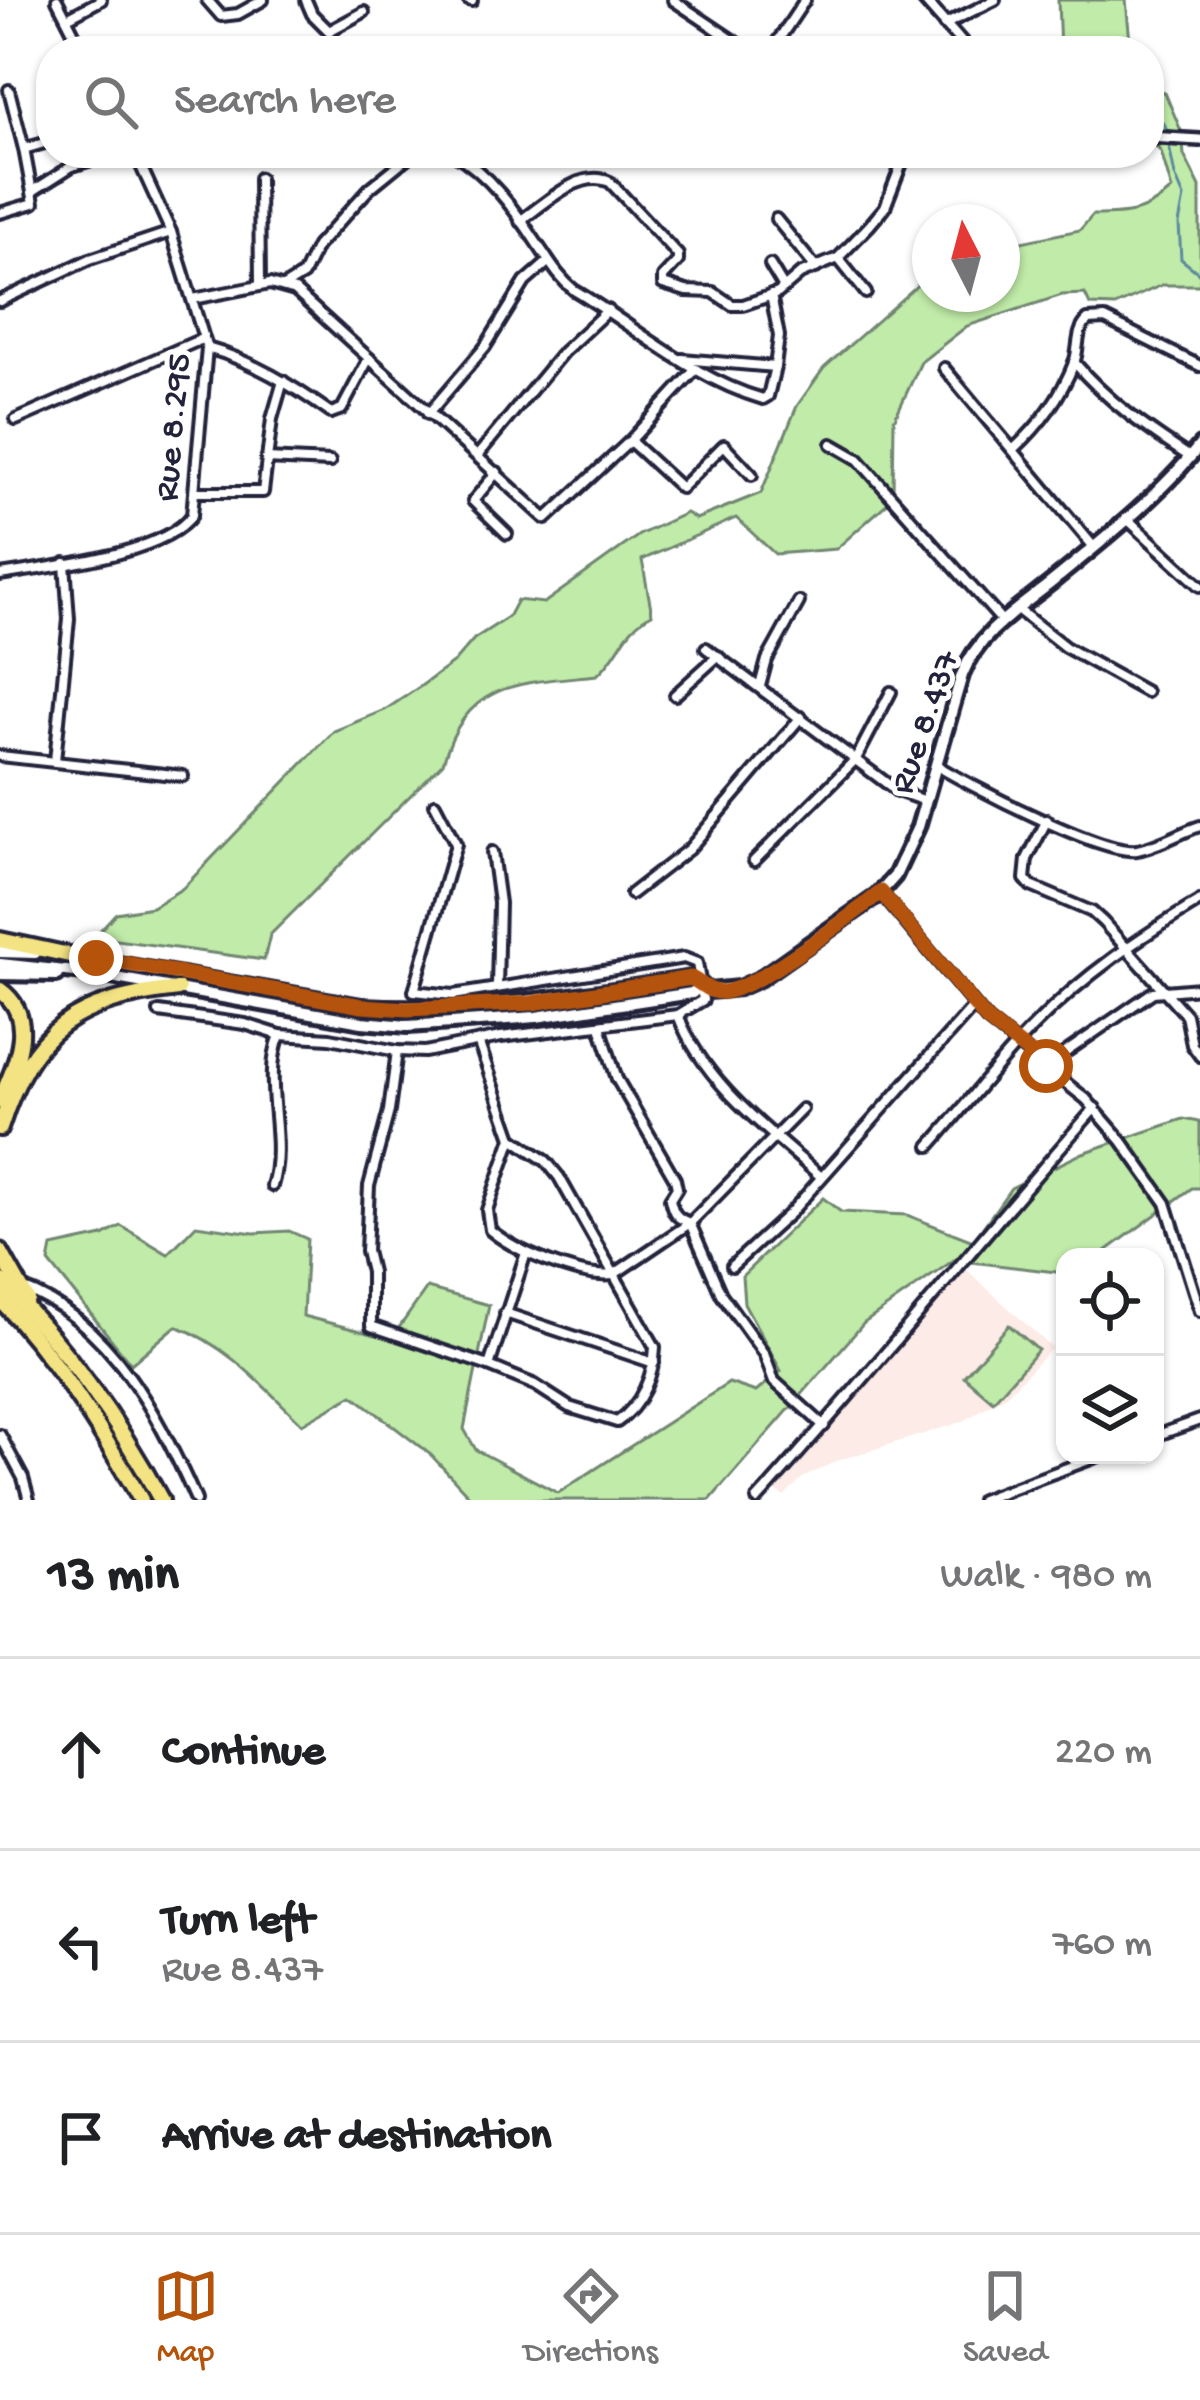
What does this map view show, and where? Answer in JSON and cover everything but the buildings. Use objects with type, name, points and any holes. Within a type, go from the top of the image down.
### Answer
[{"type":"highway","points":[[0,940],[74,956]]},
{"type":"highway","points":[[0,1128],[31,1057],[58,1027],[88,1006],[123,995],[178,988]]},
{"type":"highway","points":[[0,990],[18,1012],[22,1028],[16,1062],[0,1101]]},
{"type":"highway","points":[[0,1251],[38,1318],[119,1423],[161,1500]]},
{"type":"highway","points":[[0,1280],[38,1318]]},
{"type":"highway","points":[[0,1303],[21,1321],[103,1434],[141,1500]]},
{"type":"main road","name":"Rue 8.437","points":[[0,952],[74,956],[362,1006],[408,1009],[532,1003],[691,978],[709,991],[722,992],[759,979],[881,892],[911,847],[969,658],[1003,621],[1125,518],[1200,445]]},
{"type":"main road","name":"Rue 8.437","points":[[0,964],[94,974],[408,1026],[536,1017],[692,993],[702,985]]},
{"type":"main road","points":[[0,974],[94,974]]},
{"type":"street","points":[[56,0],[76,36]]},
{"type":"street","points":[[67,19],[101,0]]},
{"type":"street","points":[[207,0],[214,12],[229,16],[263,0]]},
{"type":"street","points":[[306,0],[329,31],[364,12]]},
{"type":"street","points":[[673,0],[727,36]]},
{"type":"street","points":[[781,36],[805,0]]},
{"type":"street","points":[[924,0],[954,36]]},
{"type":"street","points":[[944,25],[995,0]]},
{"type":"street","points":[[0,213],[34,203],[9,89]]},
{"type":"street","points":[[1164,138],[1200,140]]},
{"type":"street","points":[[23,149],[36,145]]},
{"type":"street","points":[[33,190],[69,168]]},
{"type":"street","name":"Rue 8.295","points":[[0,574],[150,542],[182,529],[192,515],[205,343],[171,232],[142,168]]},
{"type":"street","points":[[285,286],[303,275],[317,246],[395,168]]},
{"type":"street","points":[[476,168],[520,220],[557,276],[574,290],[696,369],[763,399],[776,367],[779,336],[770,296]]},
{"type":"street","points":[[520,220],[583,179],[600,177],[678,255],[663,284],[713,292],[732,305],[742,305],[770,296],[800,274],[838,259],[885,207],[900,168]]},
{"type":"street","points":[[259,178],[260,284]]},
{"type":"street","points":[[776,219],[816,268]]},
{"type":"street","points":[[0,301],[90,259],[171,232]]},
{"type":"street","points":[[838,259],[866,293]]},
{"type":"street","points":[[428,414],[485,347],[526,282],[548,262]]},
{"type":"street","points":[[770,265],[784,288]]},
{"type":"street","points":[[194,299],[260,284],[285,286],[317,309],[548,519],[696,369]]},
{"type":"street","points":[[478,455],[563,352],[608,310]]},
{"type":"street","points":[[1014,449],[1042,422],[1075,362],[1081,326],[1096,318],[1200,366]]},
{"type":"street","points":[[16,420],[205,343],[337,413],[369,358]]},
{"type":"street","points":[[680,358],[776,367]]},
{"type":"street","points":[[1075,362],[1095,387],[1190,458]]},
{"type":"street","points":[[944,368],[1093,546]]},
{"type":"street","points":[[195,492],[262,492],[284,381]]},
{"type":"street","points":[[630,441],[681,488],[724,446],[752,475]]},
{"type":"street","points":[[832,445],[858,459],[1003,621]]},
{"type":"street","points":[[266,459],[330,462]]},
{"type":"street","points":[[497,472],[473,501],[506,533]]},
{"type":"street","points":[[1125,518],[1200,586]]},
{"type":"street","points":[[55,761],[69,619],[65,563]]},
{"type":"street","points":[[760,686],[767,660],[799,602]]},
{"type":"street","points":[[1017,609],[1065,647],[1146,692]]},
{"type":"street","points":[[706,648],[897,791],[925,801]]},
{"type":"street","points":[[675,695],[718,656]]},
{"type":"street","points":[[754,861],[856,759],[891,692]]},
{"type":"street","points":[[631,894],[689,849],[801,717]]},
{"type":"street","points":[[0,756],[183,776]]},
{"type":"street","points":[[936,765],[987,796],[1134,850],[1200,826]]},
{"type":"street","points":[[159,1012],[398,1052],[677,1015],[703,1000],[697,963],[684,958],[453,995],[414,991],[456,844],[435,804]]},
{"type":"street","points":[[1047,820],[1027,860],[1025,878],[1047,895],[1092,912],[1186,1015],[1192,1045],[1200,1056]]},
{"type":"street","points":[[492,852],[499,902],[497,988]]},
{"type":"street","points":[[881,892],[974,1006],[1016,1046],[1096,1108],[1163,1196],[1200,1311]]},
{"type":"street","points":[[930,1146],[1065,997],[1125,947],[1200,902]]},
{"type":"street","points":[[1046,1066],[1162,989],[1200,988]]},
{"type":"street","points":[[731,1266],[791,1212],[974,1006]]},
{"type":"street","points":[[677,1015],[709,1073],[820,1175]]},
{"type":"street","points":[[600,1026],[617,1078],[675,1179],[672,1209],[690,1223],[722,1294],[764,1354],[774,1381],[824,1426]]},
{"type":"street","points":[[272,1186],[279,1157],[273,1070],[280,1035]]},
{"type":"street","points":[[398,1052],[369,1186],[368,1319],[376,1330],[489,1366],[535,1385],[569,1407],[617,1422],[640,1396],[654,1363],[655,1347],[553,1167],[512,1138],[478,1044]]},
{"type":"street","points":[[757,1500],[1096,1108]]},
{"type":"street","points":[[512,1138],[486,1222],[499,1238],[526,1253],[598,1276],[613,1275],[690,1223],[802,1109]]},
{"type":"street","points":[[489,1366],[526,1253]]},
{"type":"street","points":[[20,1288],[71,1312],[117,1363],[158,1418],[196,1500]]},
{"type":"street","points":[[505,1313],[654,1363]]},
{"type":"street","points":[[1164,1433],[1200,1420]]},
{"type":"street","points":[[0,1435],[29,1500]]},
{"type":"street","points":[[981,1500],[1078,1464]]},
{"type":"shaded area","points":[[966,1269],[1052,1348],[1006,1395],[962,1422],[836,1461],[801,1479],[784,1497],[774,1489]]},
{"type":"green space","points":[[1058,0],[1126,0],[1130,36],[1059,36]]},
{"type":"green space","points":[[1164,93],[1200,187],[1200,285],[1162,285],[1115,306],[1090,305],[1085,294],[1062,295],[1020,309],[1020,242],[1080,230],[1093,215],[1135,212],[1172,190],[1164,162]]},
{"type":"green space","points":[[912,290],[912,312],[1010,312],[967,326],[921,362],[894,420],[893,498],[836,549],[775,554],[736,518],[642,560],[652,614],[635,626],[605,667],[597,675],[521,684],[482,700],[453,735],[443,763],[270,935],[264,960],[94,937],[116,913],[152,907],[183,888],[334,731],[385,710],[421,686],[454,662],[474,639],[508,617],[517,600],[544,603],[639,535],[686,513],[696,519],[761,493],[797,406],[824,368]]},
{"type":"green space","points":[[1183,1119],[1200,1122],[1200,1188],[1192,1188],[1110,1248],[1056,1248],[1056,1272],[954,1260],[864,1323],[710,1500],[473,1500],[431,1455],[353,1395],[302,1424],[228,1355],[176,1326],[131,1364],[49,1262],[52,1247],[103,1236],[121,1226],[168,1254],[196,1225],[254,1233],[289,1231],[307,1239],[303,1316],[391,1339],[427,1288],[489,1305],[464,1429],[476,1450],[558,1493],[729,1383],[756,1392],[781,1371],[744,1303],[742,1276],[823,1198],[841,1212],[907,1215],[973,1241],[1011,1188],[1083,1153]]},
{"type":"green space","points":[[1009,1325],[1038,1350],[993,1401],[964,1376]]},
{"type":"waterway","points":[[1164,124],[1184,197],[1179,224],[1181,259],[1200,274]]},
{"type":"route","points":[[96,958],[362,1006],[490,1007],[691,978],[709,991],[722,992],[759,979],[881,892],[987,1020],[1046,1066]]}]
